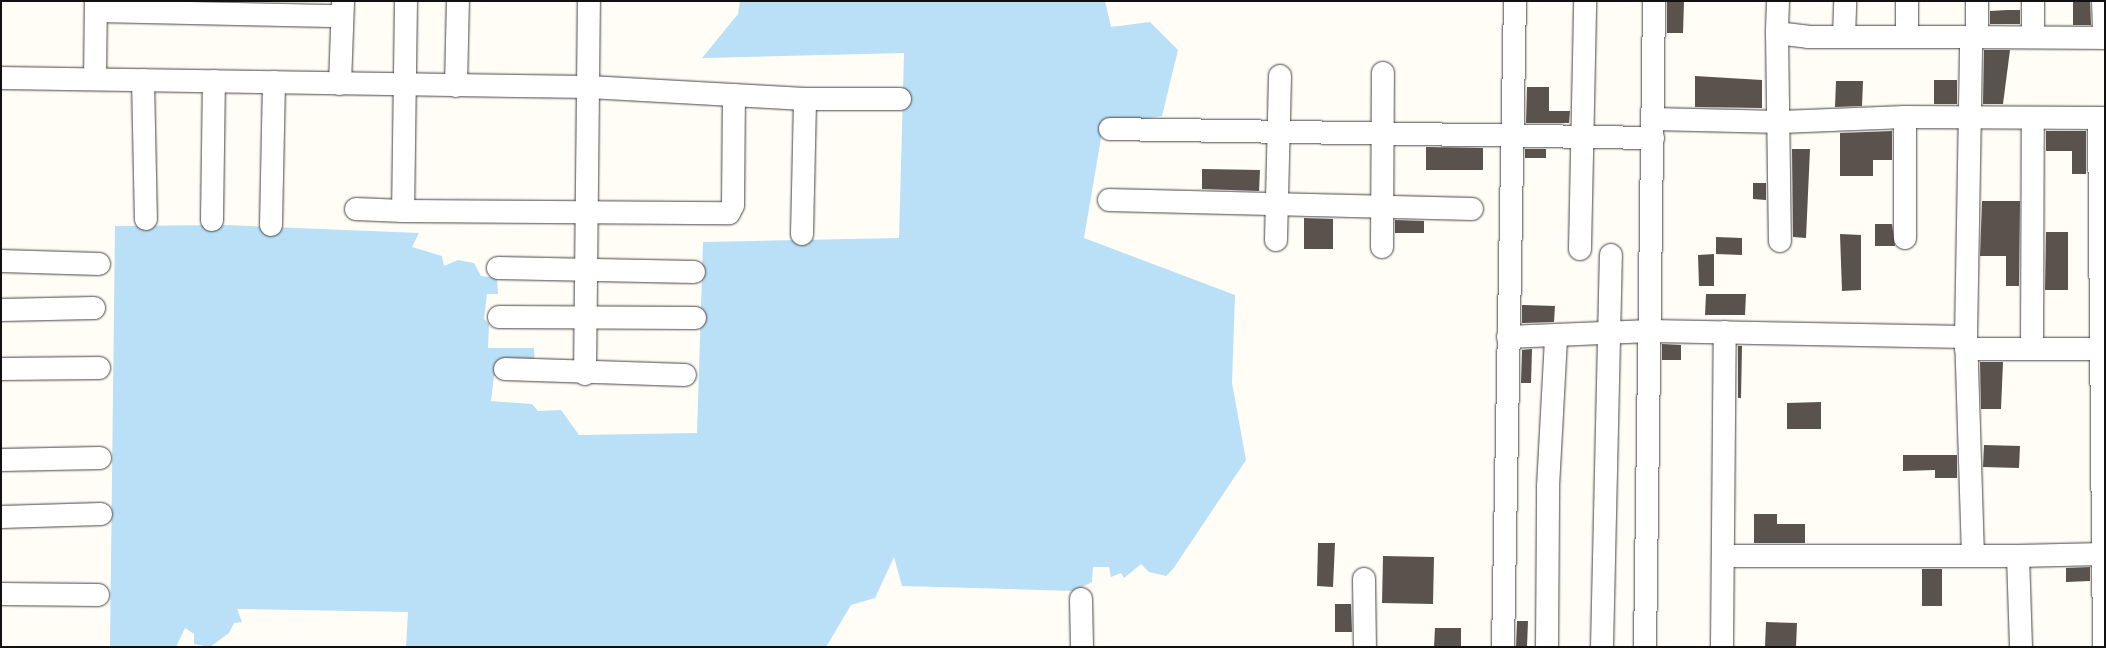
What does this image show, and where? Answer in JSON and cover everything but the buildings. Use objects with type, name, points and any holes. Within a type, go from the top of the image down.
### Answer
[{"type":"street","points":[[403,211],[406,1]]},
{"type":"street","points":[[456,86],[458,1]]},
{"type":"street","points":[[585,374],[589,1]]},
{"type":"street","points":[[1503,647],[1515,1]]},
{"type":"street","points":[[1580,249],[1585,1]]},
{"type":"street","points":[[1645,647],[1654,1]]},
{"type":"street","points":[[1778,1],[1777,33],[1781,122],[1780,241]]},
{"type":"street","points":[[1844,37],[1845,1]]},
{"type":"street","points":[[1907,1],[1907,37]]},
{"type":"street","points":[[1973,556],[1966,343],[1970,118],[1977,1]]},
{"type":"street","points":[[2033,1],[2033,37]]},
{"type":"street","points":[[1777,33],[1844,37],[2104,38],[2104,1]]},
{"type":"street","points":[[95,79],[96,6],[343,9],[340,84]]},
{"type":"street","points":[[1382,247],[1383,72]]},
{"type":"street","points":[[1276,240],[1280,76]]},
{"type":"street","points":[[1,78],[589,88],[805,100],[900,99]]},
{"type":"street","points":[[143,80],[146,219]]},
{"type":"street","points":[[212,220],[214,81]]},
{"type":"street","points":[[270,225],[274,82]]},
{"type":"street","points":[[356,209],[588,214],[729,213],[733,197],[734,95]]},
{"type":"street","points":[[802,234],[805,100]]},
{"type":"street","points":[[1905,117],[1905,238]]},
{"type":"street","points":[[1110,129],[1278,134],[1583,137],[1653,128],[1905,117],[2102,118],[2104,455],[2102,554],[2104,647]]},
{"type":"street","points":[[2032,349],[2033,118]]},
{"type":"street","points":[[1109,200],[1472,209]]},
{"type":"street","points":[[1602,647],[1611,256]]},
{"type":"street","points":[[1,261],[99,264]]},
{"type":"street","points":[[498,268],[587,272],[694,272]]},
{"type":"street","points":[[1,310],[94,308]]},
{"type":"street","points":[[499,317],[586,319],[695,318]]},
{"type":"street","points":[[1508,337],[1556,338],[1650,331],[1725,332],[1966,343],[2032,349],[2102,349]]},
{"type":"street","points":[[1722,647],[1725,332]]},
{"type":"street","points":[[1547,647],[1548,487],[1556,338]]},
{"type":"street","points":[[1,369],[99,368]]},
{"type":"street","points":[[505,369],[585,374],[686,375]]},
{"type":"street","points":[[1,460],[100,458]]},
{"type":"street","points":[[1,517],[101,514]]},
{"type":"street","points":[[1723,556],[2018,556],[2102,554]]},
{"type":"street","points":[[2018,556],[2021,647]]},
{"type":"street","points":[[1364,579],[1366,647]]},
{"type":"street","points":[[1,594],[98,595]]},
{"type":"street","points":[[1081,599],[1082,647]]},
{"type":"water","points":[[740,1],[1105,1],[1111,27],[1150,22],[1178,50],[1162,116],[1103,126],[1084,238],[1235,295],[1232,383],[1246,460],[1173,569],[1166,576],[1149,572],[1141,564],[1124,578],[1121,573],[1111,577],[1109,567],[1093,567],[1092,582],[1074,591],[902,586],[894,557],[875,598],[851,605],[826,647],[406,647],[408,612],[237,609],[242,622],[234,623],[229,633],[210,647],[194,644],[194,634],[185,628],[176,647],[110,647],[115,226],[224,225],[419,233],[412,247],[442,256],[444,266],[458,260],[474,263],[481,276],[497,278],[498,294],[487,294],[484,319],[489,324],[488,348],[534,348],[535,375],[494,376],[491,401],[532,404],[538,411],[561,410],[579,435],[697,433],[703,242],[899,238],[904,53],[702,58],[738,14]]}]
